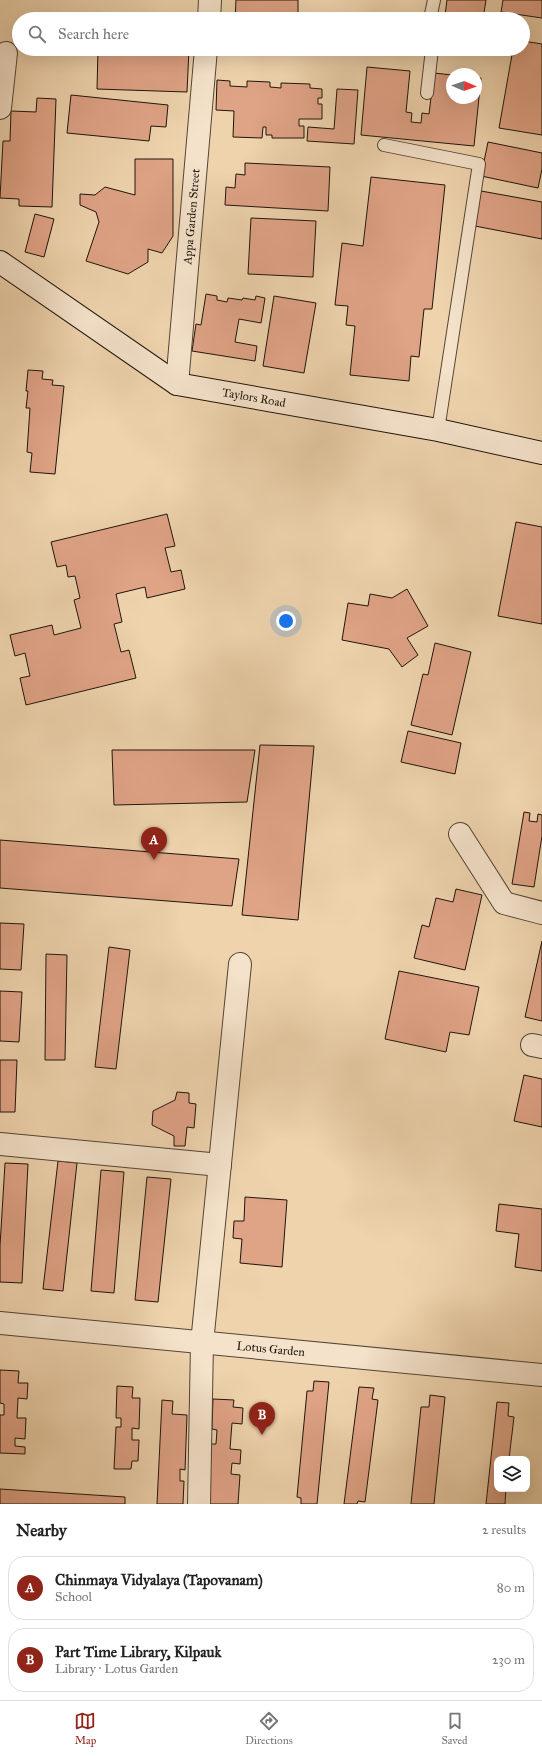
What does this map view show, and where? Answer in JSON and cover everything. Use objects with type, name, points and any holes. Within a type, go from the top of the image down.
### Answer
[{"type":"street","points":[[209,12],[210,0]]},
{"type":"street","points":[[0,108],[6,53]]},
{"type":"street","name":"Appa Garden Street","points":[[177,384],[205,56]]},
{"type":"street","name":"Taylors Road","points":[[0,262],[177,384],[438,430],[542,453]]},
{"type":"street","points":[[460,834],[504,903],[542,914]]},
{"type":"street","points":[[199,1504],[202,1344],[240,964]]},
{"type":"street","points":[[0,1144],[220,1165]]},
{"type":"street","name":"Lotus Garden","points":[[0,1323],[202,1344],[542,1375]]},
{"type":"lane","points":[[431,12],[434,0]]},
{"type":"lane","points":[[427,93],[431,56]]},
{"type":"lane","points":[[384,145],[479,164],[438,430]]},
{"type":"building","points":[[236,0],[298,0],[298,12],[235,12]]},
{"type":"building","points":[[447,0],[486,0],[484,12],[445,12]]},
{"type":"building","points":[[503,0],[542,0],[542,18],[530,16],[530,12],[501,12]]},
{"type":"building","points":[[530,42],[542,44],[542,135],[499,128],[512,56],[530,56]]},
{"type":"building","points":[[98,56],[189,56],[187,92],[97,89]]},
{"type":"building","points":[[367,67],[410,71],[406,112],[412,113],[411,122],[421,123],[422,113],[429,114],[434,73],[446,74],[446,104],[478,104],[474,146],[361,135]]},
{"type":"building","points":[[217,80],[230,81],[230,86],[247,87],[247,81],[270,82],[270,87],[281,88],[281,83],[310,84],[310,88],[322,89],[322,98],[318,98],[318,104],[322,104],[322,119],[299,119],[299,126],[304,126],[304,138],[272,138],[272,135],[266,135],[266,127],[263,127],[262,138],[233,137],[234,111],[216,110]]},
{"type":"building","points":[[337,89],[358,90],[354,144],[307,141],[308,127],[334,129]]},
{"type":"building","points":[[71,95],[168,105],[166,127],[151,126],[149,141],[67,133]]},
{"type":"building","points":[[37,98],[56,99],[52,207],[19,206],[19,199],[0,198],[3,141],[10,141],[11,111],[36,112]]},
{"type":"building","points":[[488,142],[542,153],[542,169],[538,188],[481,176]]},
{"type":"building","points":[[135,159],[173,159],[173,236],[162,253],[148,249],[148,262],[128,274],[86,261],[99,222],[96,212],[80,205],[80,194],[95,195],[105,187],[135,195]]},
{"type":"building","points":[[245,163],[330,167],[328,211],[225,205],[226,187],[235,188],[236,174],[245,175]]},
{"type":"building","points":[[371,177],[445,185],[432,309],[424,309],[419,357],[411,356],[409,381],[350,375],[355,326],[346,325],[348,306],[335,305],[342,243],[363,246]]},
{"type":"building","points":[[481,191],[542,202],[542,239],[475,226]]},
{"type":"building","points":[[35,214],[54,219],[44,257],[25,252]]},
{"type":"building","points":[[251,218],[316,221],[313,277],[248,274]]},
{"type":"building","points":[[206,294],[217,296],[217,300],[227,302],[228,298],[255,300],[256,296],[265,298],[261,323],[239,319],[235,342],[257,346],[255,361],[192,351],[196,324],[201,325]]},
{"type":"building","points":[[274,296],[316,303],[304,373],[263,366]]},
{"type":"building","points":[[28,370],[43,371],[42,379],[53,380],[52,385],[64,386],[55,474],[30,472],[32,453],[27,452],[30,408],[26,408]]},
{"type":"building","points":[[167,514],[175,546],[165,548],[171,572],[181,570],[185,589],[147,598],[145,587],[116,594],[122,622],[114,624],[121,652],[129,650],[136,678],[26,705],[20,678],[30,676],[25,653],[15,656],[10,635],[52,625],[54,635],[81,628],[74,600],[80,598],[75,576],[68,577],[66,565],[57,567],[51,542]]},
{"type":"building","points":[[516,522],[542,527],[542,624],[498,616]]},
{"type":"building","points":[[407,589],[428,626],[407,638],[418,655],[402,667],[389,649],[342,640],[348,603],[368,606],[370,594],[392,598]]},
{"type":"building","points":[[435,643],[471,652],[452,735],[411,725],[423,674],[428,675]]},
{"type":"building","points":[[408,731],[461,743],[455,774],[401,762]]},
{"type":"building","points":[[260,745],[314,746],[298,920],[242,915]]},
{"type":"building","points":[[112,750],[255,750],[247,802],[114,805]]},
{"type":"building","points":[[524,812],[530,813],[529,821],[537,822],[538,814],[542,815],[542,836],[534,887],[512,884]]},
{"type":"building","points":[[0,840],[239,859],[232,906],[0,888]]},
{"type":"building","points":[[456,889],[482,895],[465,970],[414,958],[422,925],[429,927],[436,898],[453,902]]},
{"type":"building","points":[[0,923],[24,924],[21,970],[0,969]]},
{"type":"building","points":[[542,941],[542,1021],[525,1017]]},
{"type":"building","points":[[109,947],[130,950],[116,1069],[95,1067]]},
{"type":"building","points":[[46,954],[67,955],[65,1060],[45,1060]]},
{"type":"building","points":[[399,971],[479,987],[469,1035],[450,1032],[446,1052],[385,1039]]},
{"type":"building","points":[[0,991],[22,992],[19,1042],[0,1041]]},
{"type":"building","points":[[0,1060],[17,1060],[15,1112],[0,1112]]},
{"type":"building","points":[[524,1075],[542,1079],[542,1127],[514,1121]]},
{"type":"building","points":[[177,1092],[189,1093],[189,1103],[196,1104],[194,1128],[187,1127],[185,1146],[174,1146],[174,1136],[152,1125],[153,1111],[175,1100]]},
{"type":"building","points":[[58,1161],[77,1163],[63,1291],[43,1289]]},
{"type":"building","points":[[5,1163],[28,1164],[22,1283],[0,1282],[0,1246]]},
{"type":"building","points":[[101,1170],[124,1172],[114,1293],[91,1291]]},
{"type":"building","points":[[147,1177],[171,1179],[158,1302],[135,1300]]},
{"type":"building","points":[[245,1197],[287,1200],[282,1267],[240,1263],[242,1239],[233,1238],[234,1221],[244,1221]]},
{"type":"building","points":[[499,1204],[542,1209],[542,1271],[515,1267],[519,1234],[496,1231]]},
{"type":"building","points":[[0,1370],[19,1371],[18,1383],[28,1383],[27,1399],[18,1398],[17,1418],[26,1418],[25,1439],[15,1438],[15,1446],[25,1447],[25,1454],[0,1453],[0,1415],[4,1415],[4,1404],[0,1403]]},
{"type":"building","points":[[314,1381],[329,1382],[317,1504],[301,1504],[301,1498],[297,1497],[307,1391],[313,1391]]},
{"type":"building","points":[[117,1386],[133,1387],[132,1398],[140,1398],[139,1429],[132,1428],[132,1440],[139,1440],[138,1461],[132,1461],[131,1469],[114,1469],[116,1427],[121,1427],[121,1418],[116,1418]]},
{"type":"building","points":[[359,1387],[374,1388],[372,1399],[378,1400],[365,1502],[358,1501],[357,1504],[344,1504]]},
{"type":"building","points":[[430,1395],[445,1397],[434,1504],[411,1504],[421,1407],[429,1407]]},
{"type":"building","points":[[213,1399],[234,1400],[233,1407],[243,1408],[242,1424],[232,1423],[230,1449],[241,1450],[240,1464],[232,1463],[231,1474],[240,1475],[238,1504],[208,1504],[211,1444],[216,1444],[217,1430],[212,1429]]},
{"type":"building","points":[[162,1400],[173,1401],[172,1414],[187,1415],[185,1470],[180,1469],[180,1481],[184,1481],[183,1504],[157,1504]]},
{"type":"building","points":[[497,1402],[509,1403],[508,1416],[514,1417],[509,1456],[494,1456],[494,1492],[506,1492],[505,1504],[486,1504]]},
{"type":"building","points":[[0,1489],[125,1497],[125,1504],[0,1504]]},
{"type":"place","name":"Chinmaya Vidyalaya (Tapovanam)","points":[[154,860]]},
{"type":"place","name":"Part Time Library, Kilpauk","points":[[262,1435]]}]
